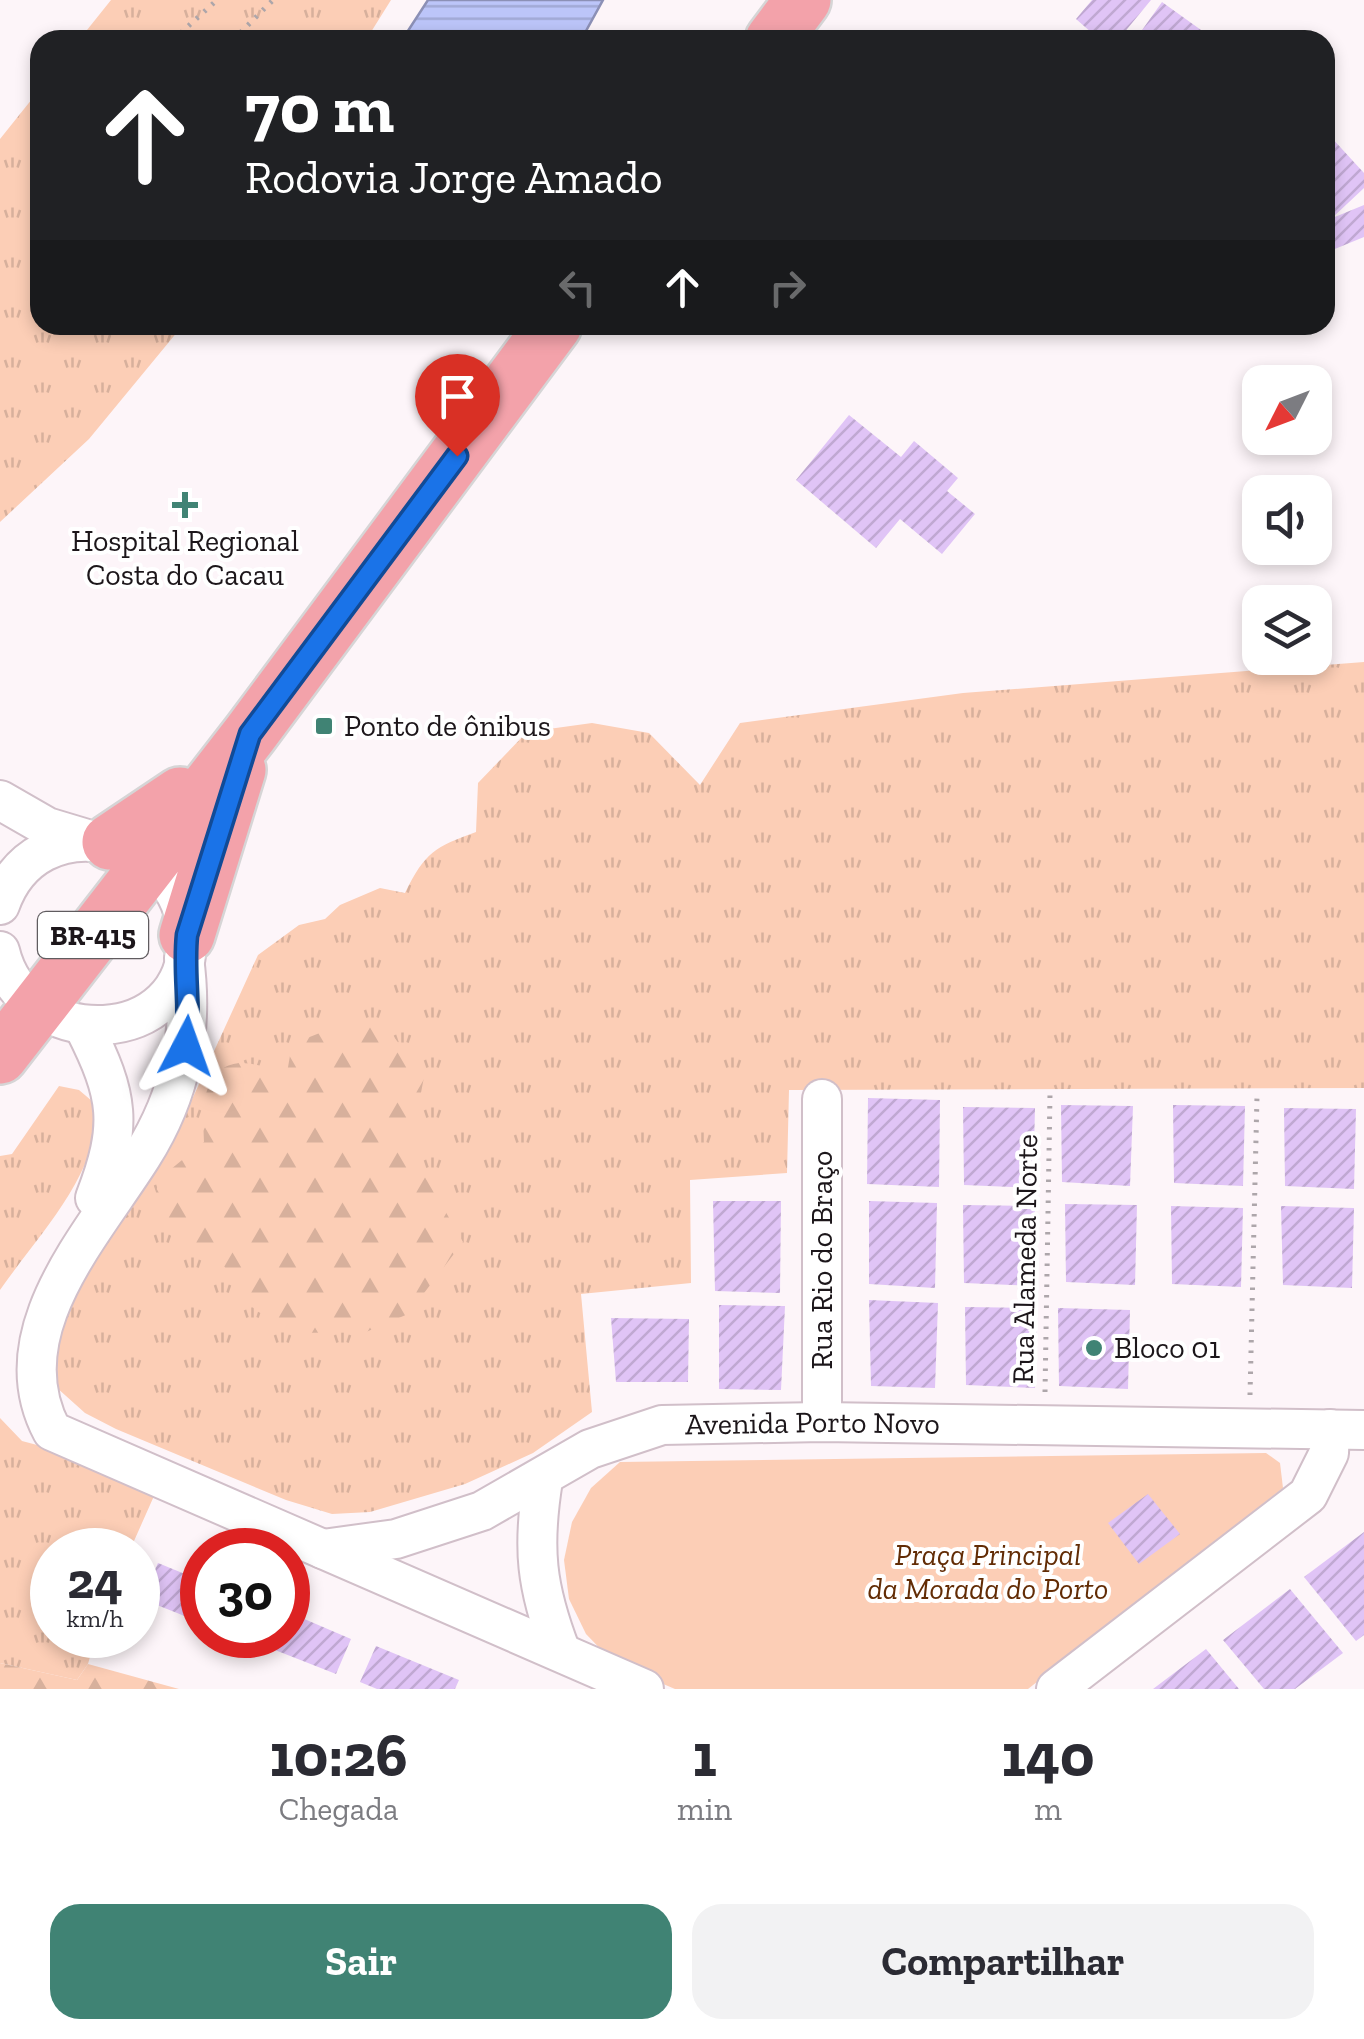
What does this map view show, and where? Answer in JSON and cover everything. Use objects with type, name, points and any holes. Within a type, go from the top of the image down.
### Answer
[{"type":"main road","points":[[780,30],[803,0]]},
{"type":"main road","points":[[114,849],[250,734],[547,335]]},
{"type":"main road","points":[[186,947],[250,734]]},
{"type":"main road","name":"BR-415","points":[[0,1056],[65,1020],[114,849]]},
{"type":"main road","points":[[0,1085],[65,1020]]},
{"type":"street","points":[[0,800],[47,827],[114,849],[167,884],[181,908],[191,1008],[175,1084],[142,1156],[118,1187],[88,1214],[18,1308],[8,1334],[7,1362],[14,1389],[30,1413],[52,1431],[644,1689]]},
{"type":"street","points":[[0,905],[20,868],[40,852],[114,849]]},
{"type":"street","points":[[65,1020],[117,1026],[148,1013],[172,989],[186,947]]},
{"type":"street","points":[[0,951],[17,987],[65,1020],[113,1094],[116,1126],[112,1154],[88,1214]]},
{"type":"street","name":"Rua Rio do Braço","points":[[822,1098],[822,1422]]},
{"type":"street","name":"Avenida Porto Novo","points":[[323,1548],[422,1532],[482,1511],[543,1480],[590,1448],[662,1425],[822,1422],[1347,1430]]},
{"type":"street","name":"Avenida Porto Novo","points":[[1056,1689],[1308,1495],[1329,1452],[1347,1430]]},
{"type":"street","points":[[543,1480],[534,1536],[537,1577],[561,1652]]},
{"type":"path","points":[[184,30],[217,0]]},
{"type":"path","points":[[242,30],[273,0]]},
{"type":"path","name":"Rua Alameda Norte","points":[[1045,1425],[1050,1094]]},
{"type":"path","points":[[1249,1428],[1257,1096]]},
{"type":"green space","points":[[111,0],[391,0],[372,30],[87,30]]},
{"type":"green space","points":[[30,102],[30,335],[175,335],[89,439],[0,522],[0,139]]},
{"type":"green space","points":[[1364,662],[1364,1088],[789,1090],[787,1173],[690,1180],[691,1283],[581,1294],[592,1412],[533,1453],[465,1484],[370,1512],[332,1514],[286,1500],[116,1429],[85,1413],[56,1387],[49,1364],[58,1314],[167,1154],[258,955],[299,925],[325,919],[340,905],[380,888],[405,893],[433,853],[476,832],[478,783],[527,732],[592,723],[649,733],[700,785],[740,723],[963,693],[1242,671],[1242,675],[1332,675],[1332,664]]},
{"type":"green space","points":[[360,1017],[388,1029],[424,1077],[410,1150],[463,1242],[408,1314],[366,1332],[296,1333],[255,1310],[214,1252],[175,1240],[151,1215],[159,1179],[204,1142],[206,1094],[217,1074],[239,1063],[287,1073],[292,1044]]},
{"type":"green space","points":[[59,1086],[79,1090],[99,1107],[88,1158],[63,1204],[0,1290],[0,1156],[12,1154]]},
{"type":"green space","points":[[0,1418],[22,1441],[162,1478],[140,1528],[30,1528],[30,1658],[90,1658],[77,1680],[0,1663]]},
{"type":"green space","name":"Praça Principal da Morada do Porto","points":[[1266,1453],[1280,1463],[1283,1488],[1028,1689],[675,1689],[614,1663],[586,1634],[569,1599],[564,1560],[572,1522],[591,1488],[620,1462]]},
{"type":"green space","points":[[0,1663],[77,1680],[88,1664],[179,1689],[0,1689]]},
{"type":"water","points":[[428,0],[603,0],[586,30],[408,30]]},
{"type":"building","points":[[1092,0],[1151,0],[1126,30],[1089,30],[1076,19]]},
{"type":"building","points":[[1162,2],[1201,30],[1142,30]]},
{"type":"building","points":[[1335,141],[1364,173],[1364,188],[1335,215]]},
{"type":"building","points":[[1364,205],[1364,237],[1335,249],[1335,217]]},
{"type":"building","points":[[849,415],[901,457],[914,441],[958,478],[947,491],[975,514],[942,554],[900,519],[876,548],[796,480]]},
{"type":"building","points":[[868,1098],[940,1100],[939,1187],[867,1184]]},
{"type":"building","points":[[1061,1105],[1133,1106],[1130,1186],[1062,1182]]},
{"type":"building","points":[[1173,1105],[1245,1106],[1243,1186],[1174,1183]]},
{"type":"building","points":[[963,1107],[1035,1108],[1033,1188],[964,1185]]},
{"type":"building","points":[[1284,1108],[1356,1109],[1354,1189],[1285,1186]]},
{"type":"building","points":[[713,1201],[781,1201],[780,1293],[715,1291]]},
{"type":"building","points":[[869,1201],[937,1203],[935,1288],[869,1284]]},
{"type":"building","points":[[1065,1204],[1137,1205],[1135,1285],[1066,1282]]},
{"type":"building","points":[[963,1205],[1035,1206],[1033,1286],[964,1283]]},
{"type":"building","points":[[1171,1206],[1243,1208],[1241,1287],[1172,1284]]},
{"type":"building","points":[[1281,1206],[1354,1208],[1352,1288],[1283,1285]]},
{"type":"building","points":[[869,1300],[938,1303],[935,1388],[871,1386]]},
{"type":"building","points":[[719,1305],[785,1306],[781,1390],[719,1389]]},
{"type":"building","points":[[965,1307],[1037,1308],[1035,1388],[966,1385]]},
{"type":"building","name":"Bloco 01","points":[[1058,1308],[1130,1310],[1128,1389],[1059,1386]]},
{"type":"building","points":[[611,1318],[689,1319],[688,1382],[616,1382]]},
{"type":"building","points":[[1148,1494],[1180,1534],[1139,1564],[1108,1523]]},
{"type":"building","points":[[1364,1532],[1364,1635],[1356,1641],[1304,1577]]},
{"type":"building","points":[[160,1564],[180,1572],[180,1614],[160,1606]]},
{"type":"building","points":[[1290,1589],[1343,1653],[1295,1689],[1264,1689],[1223,1640]]},
{"type":"building","points":[[310,1621],[351,1639],[336,1674],[295,1658],[310,1658]]},
{"type":"building","points":[[376,1646],[459,1680],[455,1689],[377,1689],[360,1682]]},
{"type":"building","points":[[1206,1649],[1239,1689],[1153,1689]]},
{"type":"place","name":"Hospital Regional Costa do Cacau","points":[[185,505]]},
{"type":"place","name":"Ponto de ônibus","points":[[324,726]]},
{"type":"place","name":"Bloco 01","points":[[1094,1348]]},
{"type":"route","points":[[186,1046],[191,1008],[184,958],[187,935],[250,734],[457,456]]}]
